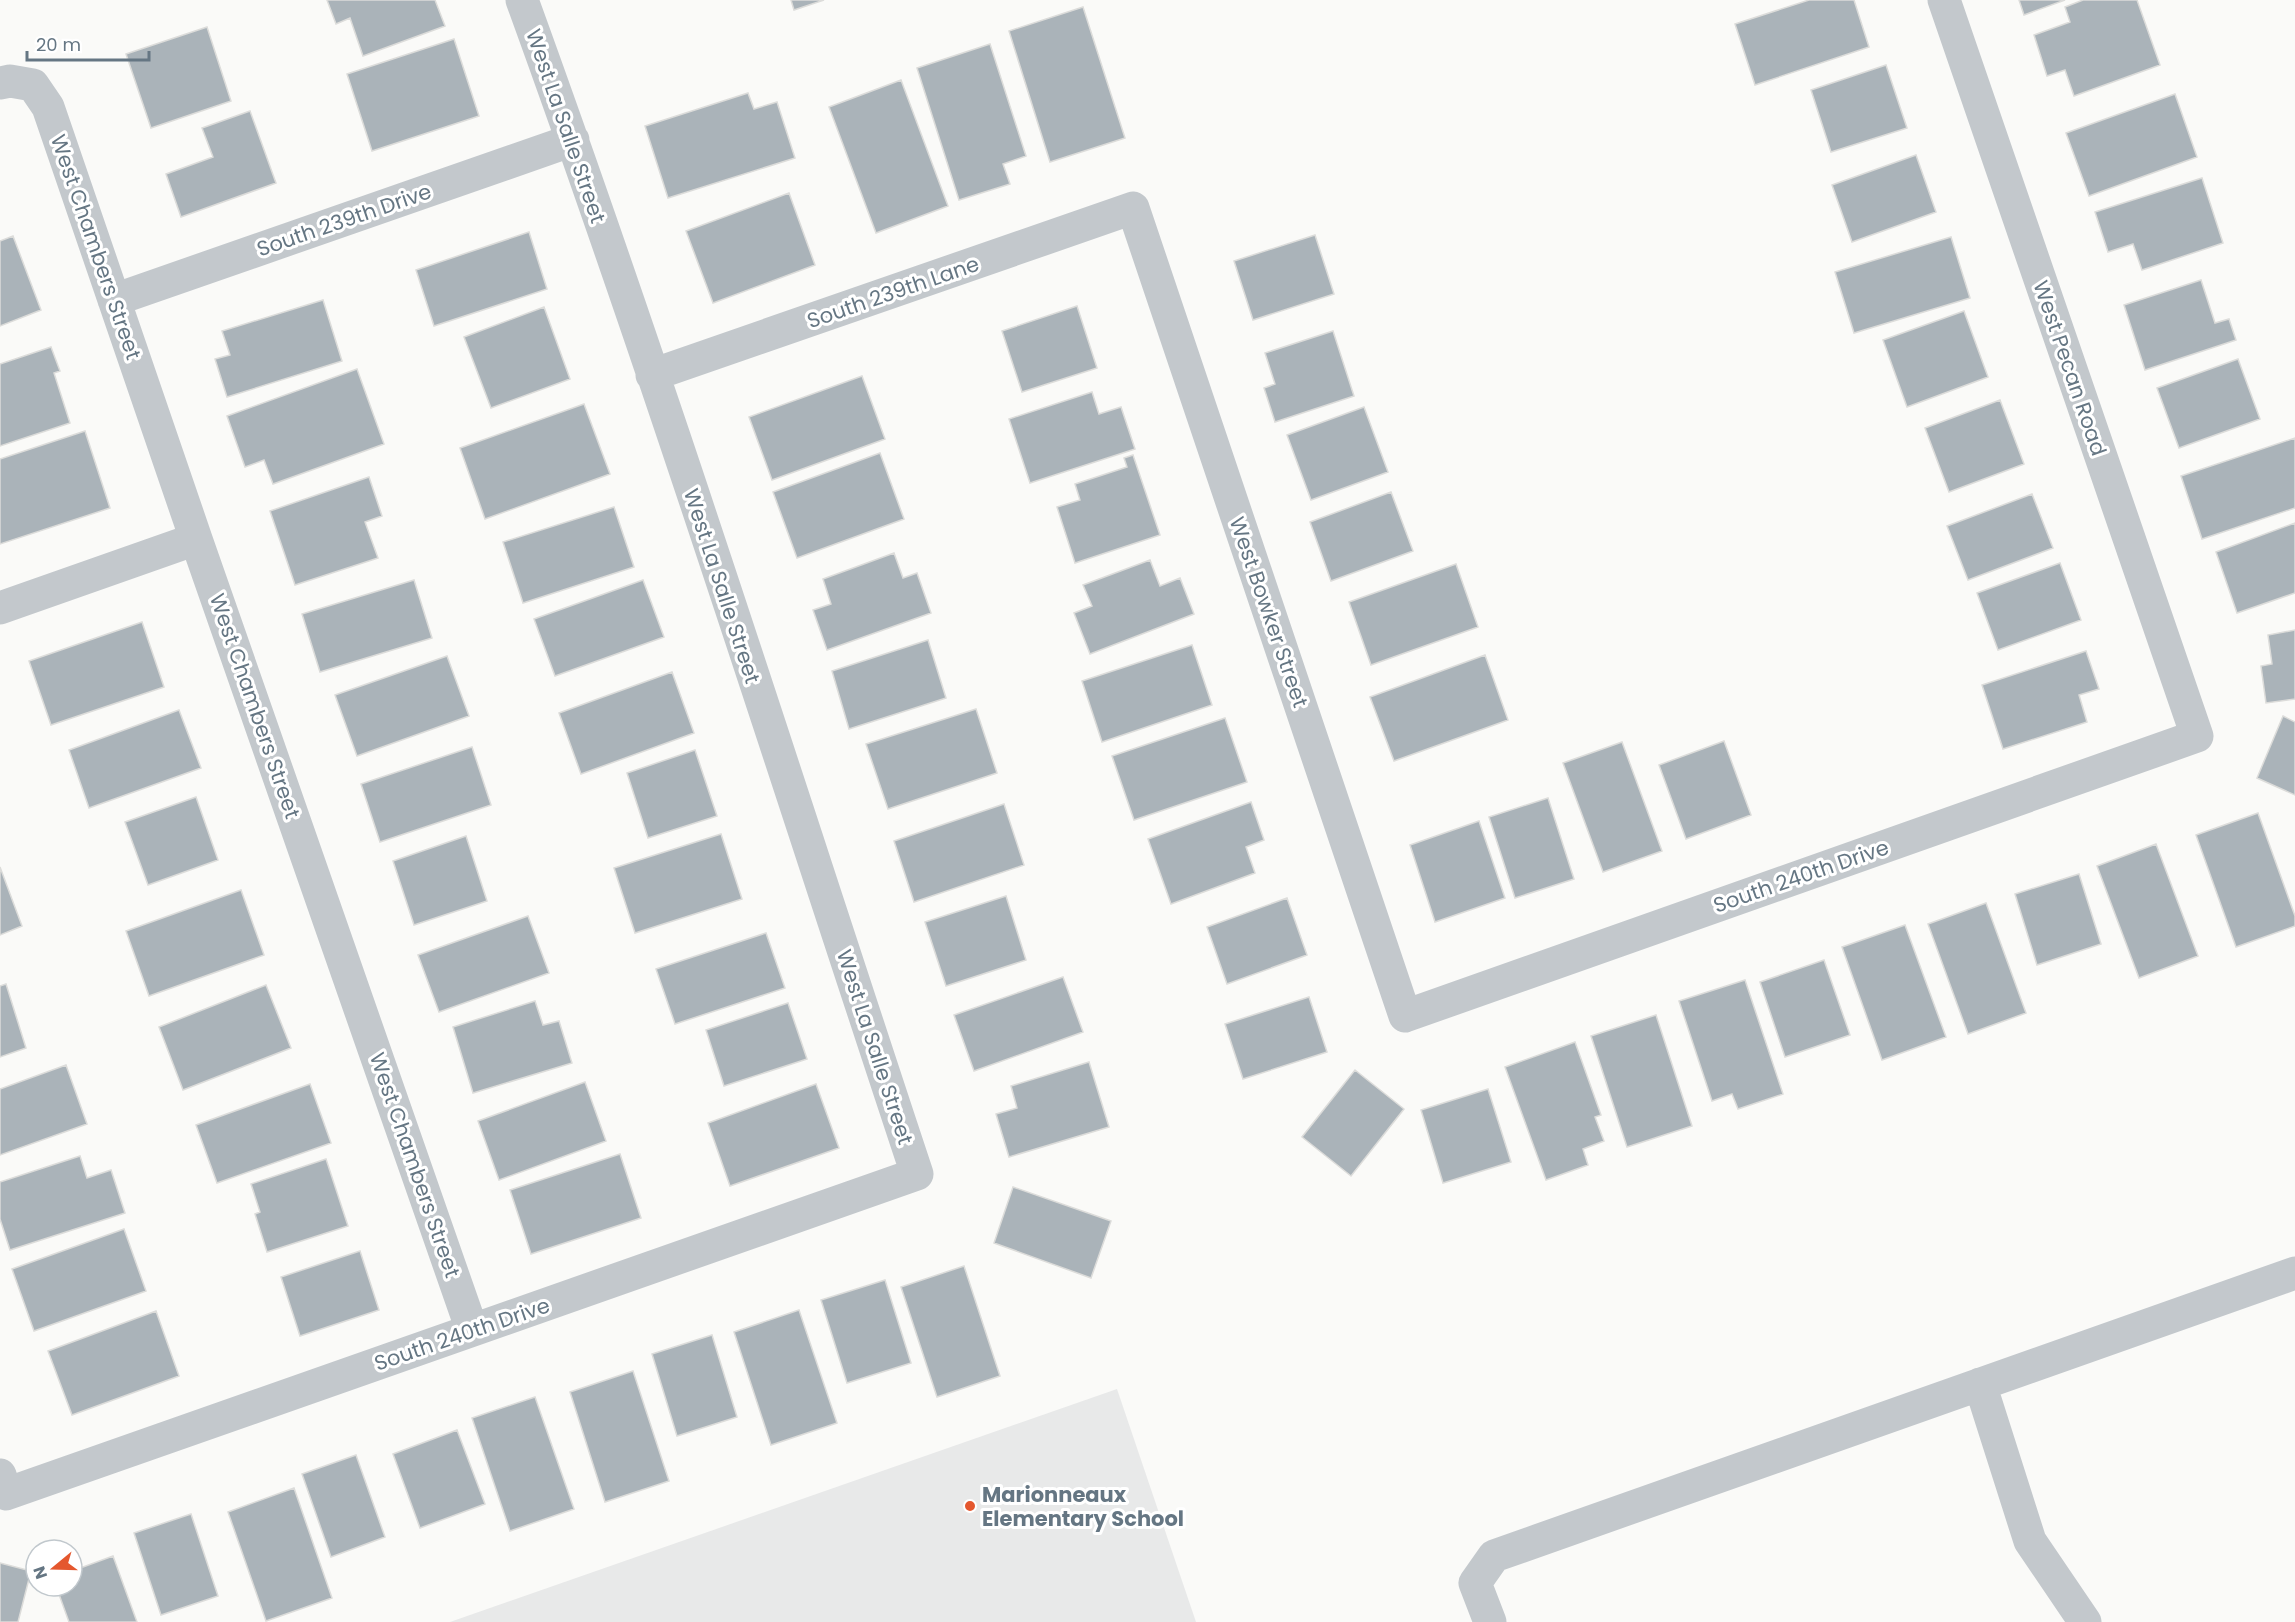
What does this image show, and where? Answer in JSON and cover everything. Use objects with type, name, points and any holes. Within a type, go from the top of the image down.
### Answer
[{"type":"street","name":"West La Salle Street","points":[[522,0],[573,140],[917,1174]]},
{"type":"street","name":"West Pecan Road","points":[[1944,0],[2197,736]]},
{"type":"street","name":"West Chambers Street","points":[[0,83],[10,81],[33,85],[48,106],[196,539],[472,1330]]},
{"type":"street","name":"South 239th Drive","points":[[114,300],[573,140]]},
{"type":"street","name":"South 239th Lane","points":[[652,375],[1133,208]]},
{"type":"street","name":"West Bowker Street","points":[[1133,208],[1405,1016]]},
{"type":"street","points":[[0,608],[196,539]]},
{"type":"street","name":"South 240th Drive","points":[[1405,1016],[2197,736]]},
{"type":"street","name":"South 240th Drive","points":[[3,1484],[472,1330],[917,1174]]},
{"type":"street","points":[[1490,1622],[1475,1583],[1494,1556],[2295,1273]]},
{"type":"street","points":[[1980,1384],[2030,1541],[2085,1622]]},
{"type":"shaded area","name":"Marionneaux Elementary School","points":[[1117,1389],[1196,1622],[450,1622]]},
{"type":"building","points":[[327,0],[435,0],[445,26],[363,56],[350,18],[336,24]]},
{"type":"building","points":[[791,0],[824,0],[794,10]]},
{"type":"building","points":[[1809,0],[1854,0],[1869,47],[1755,85],[1735,24]]},
{"type":"building","points":[[2019,0],[2065,0],[2024,15]]},
{"type":"building","points":[[2083,0],[2137,0],[2160,65],[2074,96],[2065,70],[2047,76],[2034,35],[2070,22],[2065,7]]},
{"type":"building","points":[[1083,7],[1125,138],[1050,162],[1009,31]]},
{"type":"building","points":[[207,27],[231,101],[151,128],[126,54]]},
{"type":"building","points":[[454,39],[479,116],[372,151],[347,74]]},
{"type":"building","points":[[990,44],[1026,156],[1003,164],[1010,184],[959,200],[917,68]]},
{"type":"building","points":[[1886,65],[1907,128],[1831,152],[1811,90]]},
{"type":"building","points":[[901,80],[948,206],[876,233],[829,107]]},
{"type":"building","points":[[748,93],[754,109],[777,102],[795,158],[668,198],[645,126]]},
{"type":"building","points":[[2175,94],[2197,157],[2089,196],[2066,133]]},
{"type":"building","points":[[250,111],[276,183],[181,217],[166,174],[213,157],[202,128]]},
{"type":"building","points":[[1916,155],[1936,212],[1852,242],[1832,185]]},
{"type":"building","points":[[2202,178],[2223,243],[2142,270],[2133,244],[2108,252],[2095,212]]},
{"type":"building","points":[[789,193],[815,265],[713,303],[686,231]]},
{"type":"building","points":[[529,232],[547,289],[434,326],[416,270]]},
{"type":"building","points":[[1315,235],[1334,294],[1253,320],[1234,261]]},
{"type":"building","points":[[13,236],[41,310],[0,326],[0,241]]},
{"type":"building","points":[[1951,237],[1970,298],[1854,333],[1835,272]]},
{"type":"building","points":[[2201,280],[2215,323],[2229,319],[2236,340],[2145,370],[2124,305]]},
{"type":"building","points":[[323,300],[342,361],[227,397],[215,359],[230,355],[222,331]]},
{"type":"building","points":[[1077,306],[1097,368],[1022,392],[1002,331]]},
{"type":"building","points":[[544,307],[570,379],[491,408],[464,337]]},
{"type":"building","points":[[1964,311],[1988,377],[1907,407],[1883,340]]},
{"type":"building","points":[[1333,331],[1354,396],[1275,422],[1264,388],[1275,384],[1265,353]]},
{"type":"building","points":[[51,347],[60,371],[54,373],[70,423],[0,446],[0,364]]},
{"type":"building","points":[[2238,359],[2260,419],[2179,448],[2157,388]]},
{"type":"building","points":[[357,369],[384,444],[273,484],[264,460],[245,467],[227,416]]},
{"type":"building","points":[[862,376],[885,439],[772,480],[749,417]]},
{"type":"building","points":[[1092,392],[1099,414],[1121,407],[1135,449],[1030,483],[1009,419]]},
{"type":"building","points":[[2000,400],[2024,464],[1949,492],[1925,428]]},
{"type":"building","points":[[584,404],[610,474],[485,519],[460,448]]},
{"type":"building","points":[[1364,407],[1388,472],[1311,500],[1287,435]]},
{"type":"building","points":[[85,431],[110,508],[0,544],[0,459]]},
{"type":"building","points":[[2295,438],[2295,508],[2202,539],[2181,476]]},
{"type":"building","points":[[880,453],[904,519],[797,558],[773,492]]},
{"type":"building","points":[[1133,455],[1160,535],[1075,563],[1057,507],[1080,500],[1075,484],[1127,467],[1124,458]]},
{"type":"building","points":[[369,477],[382,516],[365,522],[378,558],[295,585],[270,511]]},
{"type":"building","points":[[1391,492],[1413,551],[1331,581],[1310,522]]},
{"type":"building","points":[[2032,494],[2053,548],[1968,580],[1947,526]]},
{"type":"building","points":[[614,507],[634,567],[523,603],[503,542]]},
{"type":"building","points":[[2295,523],[2295,593],[2237,613],[2216,552]]},
{"type":"building","points":[[894,553],[903,578],[917,573],[931,613],[827,650],[813,610],[831,604],[823,579]]},
{"type":"building","points":[[1150,560],[1160,586],[1180,578],[1194,614],[1090,654],[1074,613],[1092,606],[1083,585]]},
{"type":"building","points":[[2060,563],[2081,620],[1998,650],[1977,593]]},
{"type":"building","points":[[1456,564],[1478,627],[1371,665],[1349,602]]},
{"type":"building","points":[[414,580],[432,638],[320,672],[302,614]]},
{"type":"building","points":[[643,580],[664,637],[555,676],[534,619]]},
{"type":"building","points":[[142,622],[164,687],[51,725],[29,661]]},
{"type":"building","points":[[2295,630],[2295,699],[2266,703],[2261,666],[2272,664],[2268,635]]},
{"type":"building","points":[[928,640],[946,698],[849,729],[832,671]]},
{"type":"building","points":[[1192,645],[1212,705],[1102,742],[1082,681]]},
{"type":"building","points":[[2086,651],[2099,689],[2079,695],[2087,722],[2003,749],[1982,685]]},
{"type":"building","points":[[1485,655],[1508,720],[1394,761],[1370,697]]},
{"type":"building","points":[[447,656],[469,716],[357,756],[335,695]]},
{"type":"building","points":[[672,672],[694,733],[581,774],[559,713]]},
{"type":"building","points":[[976,709],[997,773],[888,809],[866,744]]},
{"type":"building","points":[[179,710],[201,768],[89,808],[69,750]]},
{"type":"building","points":[[2283,716],[2295,722],[2295,795],[2257,778]]},
{"type":"building","points":[[1225,718],[1247,782],[1134,820],[1112,756]]},
{"type":"building","points":[[1724,741],[1751,815],[1686,839],[1659,765]]},
{"type":"building","points":[[1622,742],[1662,851],[1603,872],[1563,763]]},
{"type":"building","points":[[472,747],[491,805],[380,842],[361,784]]},
{"type":"building","points":[[695,750],[717,816],[648,838],[627,773]]},
{"type":"building","points":[[196,797],[218,860],[148,885],[125,822]]},
{"type":"building","points":[[1548,798],[1574,879],[1515,898],[1489,817]]},
{"type":"building","points":[[1251,802],[1264,840],[1246,847],[1255,873],[1171,904],[1148,839]]},
{"type":"building","points":[[1004,804],[1024,865],[914,902],[894,841]]},
{"type":"building","points":[[2258,813],[2295,916],[2295,926],[2236,947],[2196,835]]},
{"type":"building","points":[[1479,821],[1505,898],[1435,922],[1410,845]]},
{"type":"building","points":[[721,834],[742,899],[635,933],[614,868]]},
{"type":"building","points":[[466,836],[487,901],[414,925],[393,861]]},
{"type":"building","points":[[2156,844],[2198,956],[2139,978],[2097,866]]},
{"type":"building","points":[[0,867],[22,926],[0,935]]},
{"type":"building","points":[[2079,874],[2101,944],[2037,965],[2015,894]]},
{"type":"building","points":[[241,890],[264,955],[149,996],[126,931]]},
{"type":"building","points":[[1006,896],[1026,960],[946,986],[925,922]]},
{"type":"building","points":[[1287,898],[1307,955],[1227,984],[1207,927]]},
{"type":"building","points":[[1986,903],[2026,1013],[1968,1034],[1928,924]]},
{"type":"building","points":[[528,916],[549,973],[439,1012],[418,955]]},
{"type":"building","points":[[1905,925],[1946,1037],[1882,1060],[1842,947]]},
{"type":"building","points":[[766,933],[785,988],[675,1024],[656,969]]},
{"type":"building","points":[[1824,960],[1850,1035],[1785,1057],[1760,982]]},
{"type":"building","points":[[1063,977],[1083,1032],[974,1071],[954,1015]]},
{"type":"building","points":[[1745,980],[1783,1094],[1738,1109],[1732,1094],[1712,1101],[1679,1001]]},
{"type":"building","points":[[6,984],[26,1048],[0,1057],[0,986]]},
{"type":"building","points":[[266,985],[291,1048],[183,1090],[159,1027]]},
{"type":"building","points":[[1309,997],[1327,1052],[1243,1079],[1225,1024]]},
{"type":"building","points":[[535,1001],[543,1025],[559,1021],[572,1063],[473,1093],[453,1027]]},
{"type":"building","points":[[788,1003],[807,1059],[724,1086],[706,1030]]},
{"type":"building","points":[[1656,1015],[1692,1126],[1627,1147],[1591,1036]]},
{"type":"building","points":[[1575,1042],[1601,1115],[1595,1117],[1604,1141],[1583,1149],[1588,1165],[1546,1180],[1505,1067]]},
{"type":"building","points":[[1089,1062],[1109,1127],[1009,1157],[996,1114],[1017,1108],[1011,1086]]},
{"type":"building","points":[[66,1065],[87,1124],[0,1155],[0,1089]]},
{"type":"building","points":[[1355,1070],[1404,1109],[1351,1176],[1302,1137]]},
{"type":"building","points":[[585,1082],[606,1141],[499,1180],[478,1121]]},
{"type":"building","points":[[310,1084],[331,1143],[217,1183],[196,1125]]},
{"type":"building","points":[[816,1084],[839,1148],[730,1186],[708,1123]]},
{"type":"building","points":[[1488,1089],[1511,1162],[1443,1183],[1421,1110]]},
{"type":"building","points":[[620,1154],[641,1218],[531,1254],[510,1190]]},
{"type":"building","points":[[80,1156],[87,1178],[111,1170],[125,1213],[10,1250],[0,1219],[0,1182]]},
{"type":"building","points":[[326,1159],[348,1226],[267,1252],[255,1214],[260,1212],[251,1184]]},
{"type":"building","points":[[1013,1187],[1111,1221],[1091,1278],[994,1243]]},
{"type":"building","points":[[124,1229],[146,1291],[34,1331],[12,1269]]},
{"type":"building","points":[[360,1251],[379,1310],[300,1336],[281,1277]]},
{"type":"building","points":[[964,1266],[1000,1376],[937,1397],[901,1287]]},
{"type":"building","points":[[885,1280],[911,1363],[847,1383],[821,1300]]},
{"type":"building","points":[[799,1310],[837,1423],[771,1445],[734,1332]]},
{"type":"building","points":[[156,1311],[179,1376],[72,1415],[48,1351]]},
{"type":"building","points":[[712,1335],[737,1417],[677,1436],[652,1354]]},
{"type":"building","points":[[633,1371],[669,1481],[605,1502],[570,1392]]},
{"type":"building","points":[[535,1397],[574,1509],[510,1531],[472,1418]]},
{"type":"building","points":[[457,1430],[485,1504],[420,1528],[393,1454]]},
{"type":"building","points":[[356,1455],[385,1537],[331,1557],[302,1474]]},
{"type":"building","points":[[294,1488],[332,1598],[266,1621],[228,1512]]},
{"type":"building","points":[[191,1514],[218,1596],[161,1615],[134,1533]]},
{"type":"building","points":[[113,1556],[137,1622],[69,1622],[60,1598],[84,1598],[84,1567]]},
{"type":"building","points":[[0,1563],[24,1569],[24,1598],[18,1622],[0,1622]]},
{"type":"place","name":"Marionneaux Elementary School","points":[[970,1506]]}]
